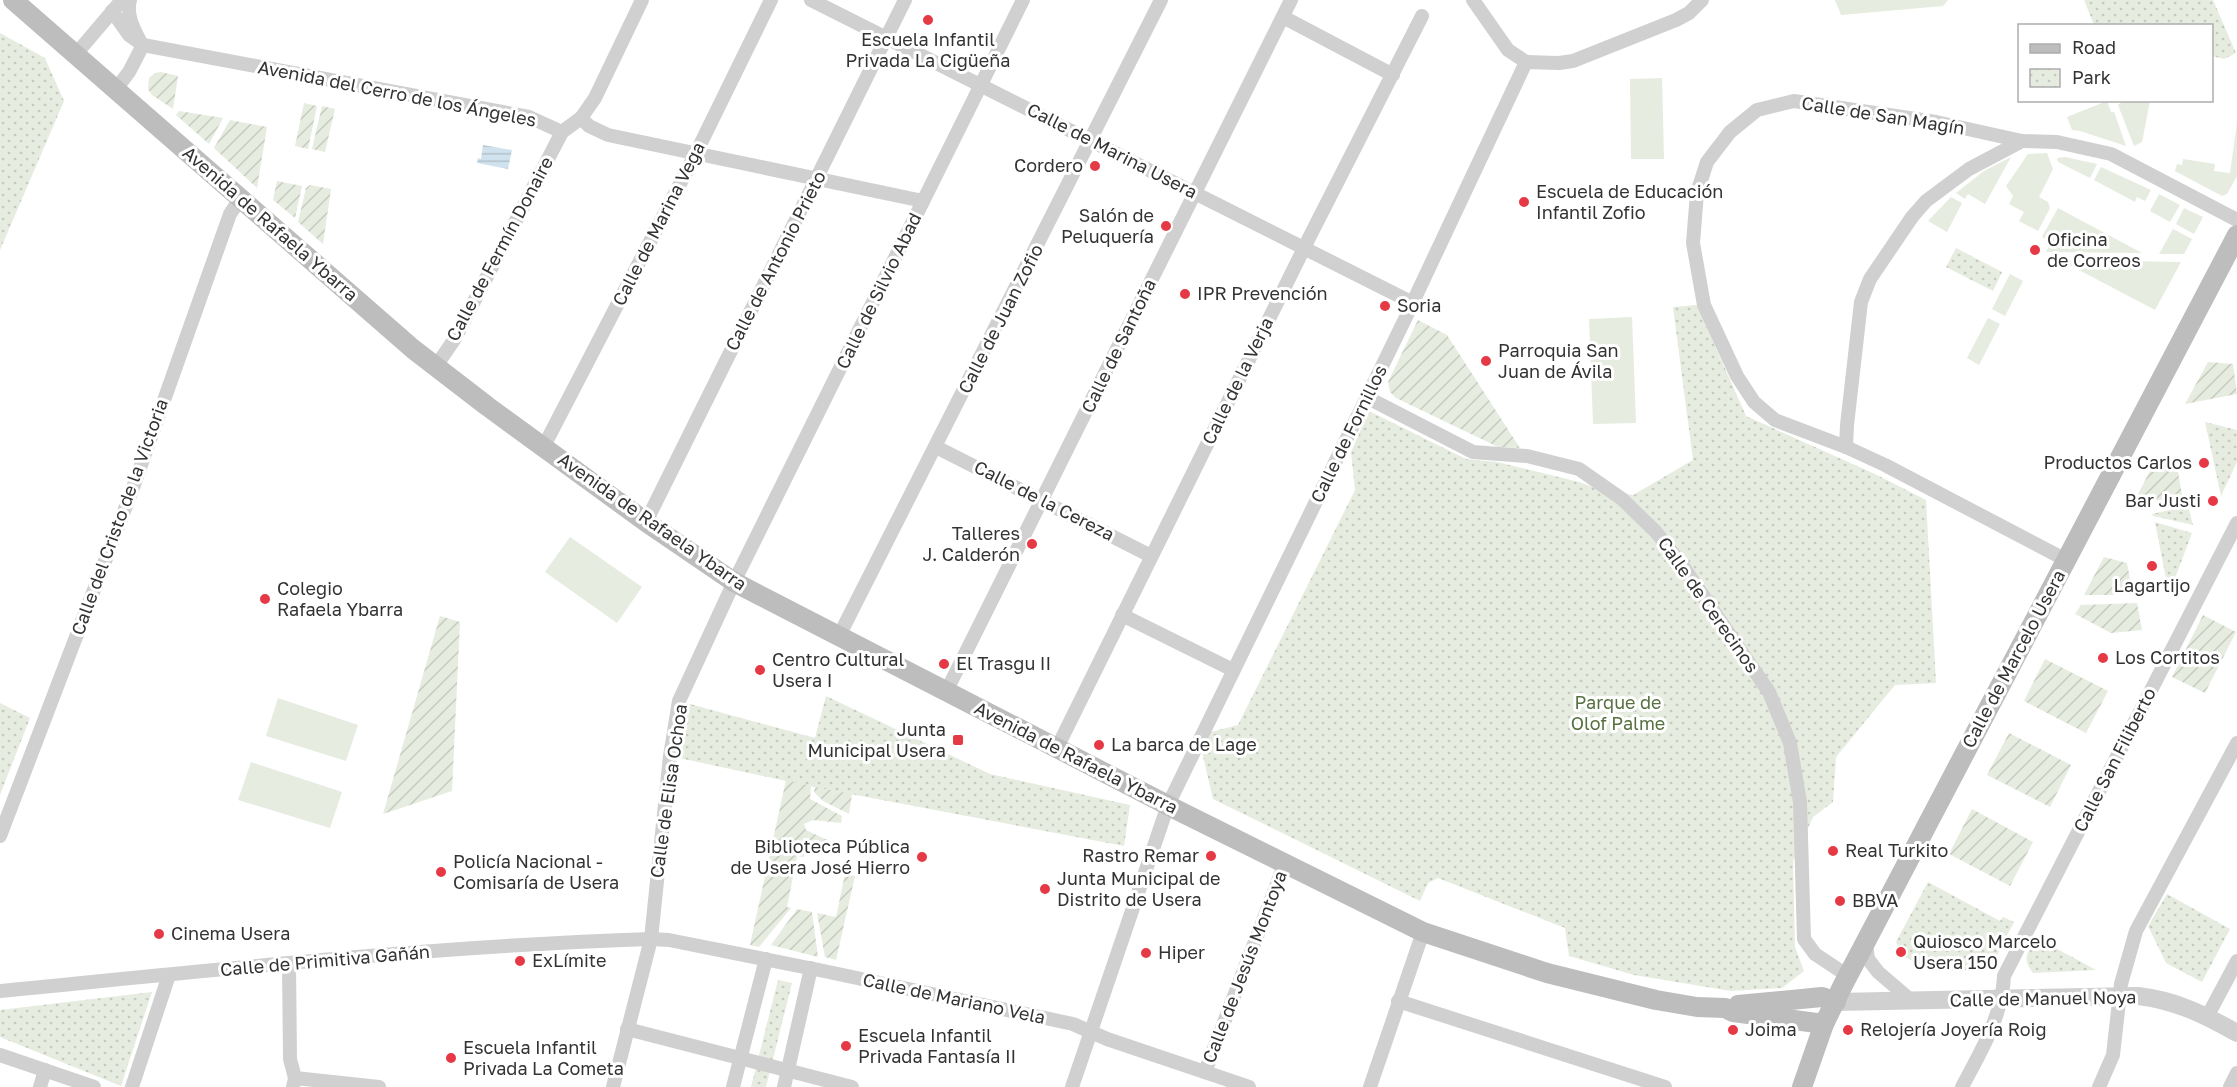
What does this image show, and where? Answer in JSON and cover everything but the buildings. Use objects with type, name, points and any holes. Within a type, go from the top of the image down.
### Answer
[{"type":"main road","name":"Avenida de Rafaela Ybarra","points":[[13,0],[413,349],[646,522],[734,582],[1168,805],[1423,932],[1547,973],[1656,1000],[1725,1008],[1822,997],[1836,1002]]},
{"type":"main road","name":"Calle de Marcelo Usera","points":[[1802,1087],[1824,1024],[1848,976],[2237,235]]},
{"type":"main road","name":"Avenida de Rafaela Ybarra","points":[[1725,1008],[1733,1012],[1824,1024]]},
{"type":"street","points":[[76,54],[122,0]]},
{"type":"street","points":[[130,0],[128,9],[135,31],[143,45]]},
{"type":"street","points":[[561,132],[581,118],[595,98],[642,0]]},
{"type":"street","name":"Calle de Marina Vega","points":[[544,446],[696,153],[771,0]]},
{"type":"street","name":"Calle de Marina Usera","points":[[811,0],[1413,303]]},
{"type":"street","name":"Calle de Antonio Prieto","points":[[646,522],[905,0]]},
{"type":"street","name":"Calle de Silvio Abad","points":[[734,582],[1023,0]]},
{"type":"street","name":"Calle de Juan Zofio","points":[[839,636],[1161,0]]},
{"type":"street","name":"Calle de Santoña","points":[[946,692],[1291,0]]},
{"type":"street","points":[[1473,0],[1508,50],[1526,62],[1559,63],[1573,61],[1676,20],[1689,13],[1702,0]]},
{"type":"street","points":[[112,11],[129,34],[143,45]]},
{"type":"street","name":"Calle de la Verja","points":[[1057,748],[1422,16]]},
{"type":"street","points":[[1283,17],[1393,75]]},
{"type":"street","points":[[116,89],[129,72],[143,45]]},
{"type":"street","name":"Avenida del Cerro de los Ángeles","points":[[143,45],[529,117],[561,132]]},
{"type":"street","name":"Calle de Fornillos","points":[[1072,1087],[1168,805],[1413,303],[1526,62]]},
{"type":"street","name":"Calle de San Magín","points":[[2066,560],[1903,473],[1846,447],[1775,420],[1754,402],[1737,376],[1704,305],[1694,243],[1697,193],[1707,162],[1730,132],[1757,110],[1794,101],[1936,122],[2022,141],[2057,142],[2111,154],[2237,220]]},
{"type":"street","points":[[581,118],[589,126],[608,135],[923,201]]},
{"type":"street","name":"Calle de Fermín Donaire","points":[[436,366],[454,340],[561,132]]},
{"type":"street","points":[[1846,447],[1861,302],[1870,279],[1912,217],[1926,201],[1969,169],[2022,141]]},
{"type":"street","name":"Calle del Cristo de la Victoria","points":[[0,836],[134,485],[230,214],[240,200]]},
{"type":"street","name":"Calle de Cerecinos","points":[[1366,397],[1473,453],[1527,456],[1579,469],[1622,499],[1656,532],[1680,562],[1769,692],[1790,742],[1800,802],[1804,939],[1815,954],[1848,976]]},
{"type":"street","name":"Calle de la Cereza","points":[[936,447],[1151,556]]},
{"type":"street","name":"Calle San Filiberto","points":[[1962,1087],[1993,1028],[2002,1000],[2004,976],[2237,523]]},
{"type":"street","name":"Calle de Elisa Ochoa","points":[[612,1087],[651,939],[679,701],[734,582]]},
{"type":"street","points":[[1122,615],[1233,670]]},
{"type":"street","points":[[2099,1087],[2113,1055],[2119,995],[2126,961],[2136,932],[2237,742]]},
{"type":"street","name":"Calle de Jesús Montoya","points":[[1205,1072],[1285,863]]},
{"type":"street","points":[[1370,1087],[1423,932]]},
{"type":"street","name":"Calle de Mariano Vela","points":[[651,939],[669,940],[811,968],[1073,1024],[1092,1033],[1249,1087]]},
{"type":"street","name":"Calle de Primitiva Gañán","points":[[0,991],[528,944],[651,939]]},
{"type":"street","points":[[1866,942],[1868,959],[1878,972],[1913,1002]]},
{"type":"street","points":[[733,1087],[766,959]]},
{"type":"street","points":[[2207,1017],[2237,961]]},
{"type":"street","points":[[289,964],[290,1059],[294,1083],[378,1087]]},
{"type":"street","points":[[784,1087],[811,968]]},
{"type":"street","points":[[132,1087],[169,975]]},
{"type":"street","name":"Calle de Manuel Noya","points":[[1836,1002],[2002,1000],[2119,995],[2157,998],[2182,1006],[2237,1033]]},
{"type":"street","points":[[1398,1001],[1665,1087]]},
{"type":"street","points":[[627,1029],[852,1087]]},
{"type":"street","points":[[0,1055],[94,1087]]},
{"type":"street","points":[[40,1087],[45,1070]]},
{"type":"street","points":[[2230,1087],[2237,1073]]},
{"type":"green space","points":[[1835,0],[1948,0],[1943,6],[1841,15]]},
{"type":"green space","points":[[2084,0],[2213,0],[2236,53],[2224,59],[2213,56],[2213,24],[2094,24]]},
{"type":"green space","points":[[0,33],[45,58],[64,101],[0,250]]},
{"type":"green space","points":[[161,72],[178,76],[173,109],[152,95],[148,89],[149,78]]},
{"type":"green space","points":[[1662,78],[1664,159],[1631,159],[1630,79]]},
{"type":"green space","points":[[2107,102],[2111,112],[2114,112],[2126,146],[2072,130],[2067,117]]},
{"type":"green space","points":[[2150,102],[2142,142],[2134,146],[2118,105]]},
{"type":"green space","points":[[304,103],[317,106],[308,149],[295,146]]},
{"type":"green space","points":[[322,106],[335,109],[325,152],[312,149]]},
{"type":"green space","points":[[179,111],[223,118],[209,144],[176,115]]},
{"type":"green space","points":[[230,120],[267,127],[257,188],[214,148]]},
{"type":"green space","points":[[2237,123],[2237,176],[2227,194],[2222,196],[2175,171],[2177,164],[2182,165],[2183,159],[2215,164],[2214,171],[2230,173]]},
{"type":"green space","points":[[2047,153],[2053,169],[2039,197],[2048,202],[2050,208],[2038,231],[2019,221],[2024,212],[2009,204],[2013,196],[2006,186],[2028,154]]},
{"type":"green space","points":[[2011,157],[1985,204],[1968,194],[1965,199],[1956,193],[1984,171]]},
{"type":"green space","points":[[2065,157],[2097,164],[2090,178],[2058,162],[2057,158]]},
{"type":"green space","points":[[2101,167],[2151,190],[2145,201],[2137,197],[2135,202],[2094,180]]},
{"type":"green space","points":[[277,181],[302,186],[295,218],[273,200]]},
{"type":"green space","points":[[310,185],[331,189],[323,244],[298,222],[306,188]]},
{"type":"green space","points":[[2159,194],[2180,205],[2170,222],[2150,211]]},
{"type":"green space","points":[[1951,197],[1962,203],[1947,232],[1928,221]]},
{"type":"green space","points":[[2058,208],[2142,253],[2046,252],[2051,242],[2042,237]]},
{"type":"green space","points":[[2184,208],[2203,217],[2194,234],[2176,224]]},
{"type":"green space","points":[[2173,229],[2192,239],[2184,254],[2159,254]]},
{"type":"green space","points":[[1956,248],[2002,272],[1993,291],[1946,267]]},
{"type":"green space","points":[[2060,260],[2181,262],[2155,310]]},
{"type":"green space","points":[[2010,274],[2023,281],[2005,316],[1992,309]]},
{"type":"green space","name":"Parque de Olof Palme","points":[[1697,305],[1746,416],[1875,474],[1926,500],[1936,683],[1895,685],[1836,757],[1833,802],[1813,817],[1793,861],[1795,947],[1804,971],[1782,988],[1731,991],[1634,975],[1569,956],[1565,928],[1438,878],[1428,883],[1420,901],[1213,799],[1202,752],[1211,732],[1238,725],[1355,490],[1351,452],[1369,411],[1466,459],[1497,462],[1579,482],[1605,491],[1633,495],[1693,460],[1673,307]]},
{"type":"green space","points":[[1632,317],[1636,423],[1593,424],[1589,319]]},
{"type":"green space","points":[[1988,318],[2000,324],[1979,365],[1967,358]]},
{"type":"green space","points":[[1418,320],[1447,335],[1520,448],[1498,447],[1396,398],[1390,392],[1388,382]]},
{"type":"green space","points":[[2208,362],[2233,364],[2237,394],[2185,404]]},
{"type":"green space","points":[[2205,422],[2237,430],[2237,462],[2221,496]]},
{"type":"green space","points":[[2177,466],[2182,495],[2132,506],[2152,467]]},
{"type":"green space","points":[[2188,506],[2193,525],[2152,514]]},
{"type":"green space","points":[[2155,522],[2192,533],[2169,594]]},
{"type":"green space","points":[[570,537],[642,587],[617,623],[545,572]]},
{"type":"green space","points":[[2104,557],[2127,563],[2133,595],[2084,595]]},
{"type":"green space","points":[[2137,603],[2142,630],[2111,633],[2075,614],[2081,605]]},
{"type":"green space","points":[[2203,615],[2236,632],[2205,693],[2172,677]]},
{"type":"green space","points":[[440,616],[460,622],[452,791],[383,814]]},
{"type":"green space","points":[[2045,659],[2108,691],[2086,733],[2024,701]]},
{"type":"green space","points":[[826,696],[990,774],[1130,805],[1124,846],[814,787],[670,756],[679,701],[815,738]]},
{"type":"green space","points":[[278,698],[358,725],[346,761],[266,736]]},
{"type":"green space","points":[[0,703],[30,718],[0,795]]},
{"type":"green space","points":[[2009,733],[2071,765],[2050,807],[1987,775]]},
{"type":"green space","points":[[251,762],[342,792],[330,828],[238,800]]},
{"type":"green space","points":[[786,780],[811,786],[810,799],[842,816],[841,823],[813,820],[804,824],[806,830],[838,845],[837,850],[810,847],[805,851],[804,857],[797,856],[787,907],[791,908],[759,947],[750,945]]},
{"type":"green space","points":[[815,787],[852,794],[849,814],[823,801],[814,792]]},
{"type":"green space","points":[[1972,809],[2033,842],[2010,886],[1949,854]]},
{"type":"green space","points":[[845,874],[855,876],[836,960],[825,957],[817,913],[836,917]]},
{"type":"green space","points":[[1928,882],[2000,921],[2003,917],[2014,922],[1993,963],[1982,970],[1932,971],[1903,956],[1896,942]]},
{"type":"green space","points":[[2167,894],[2230,929],[2202,982],[2166,963],[2148,926]]},
{"type":"green space","points":[[797,909],[812,912],[818,957],[771,945]]},
{"type":"green space","points":[[2037,938],[2096,970],[2033,973],[2027,963],[2027,955]]},
{"type":"green space","points":[[778,980],[792,983],[766,1087],[751,1087]]},
{"type":"green space","points":[[152,992],[121,1086],[0,1037],[0,1010]]},
{"type":"water","points":[[483,145],[512,150],[508,169],[477,163],[478,158],[481,159]]},
{"type":"place","name":"Escuela Infantil Privada La Cigüeña","points":[[928,20]]},
{"type":"place","name":"Cordero","points":[[1095,166]]},
{"type":"place","name":"Escuela de Educación Infantil Zofio","points":[[1524,202]]},
{"type":"place","name":"Salón de Peluquería","points":[[1166,226]]},
{"type":"place","name":"Oficina de Correos","points":[[2035,250]]},
{"type":"place","name":"IPR Prevención","points":[[1185,294]]},
{"type":"place","name":"Soria","points":[[1385,306]]},
{"type":"place","name":"Parroquia San Juan de Ávila","points":[[1486,361]]},
{"type":"place","name":"Productos Carlos","points":[[2204,463]]},
{"type":"place","name":"Bar Justi","points":[[2213,501]]},
{"type":"place","name":"Talleres J. Calderón","points":[[1032,544]]},
{"type":"place","name":"Lagartijo","points":[[2152,566]]},
{"type":"place","name":"Colegio Rafaela Ybarra","points":[[265,599]]},
{"type":"place","name":"Los Cortitos","points":[[2103,658]]},
{"type":"place","name":"El Trasgu II","points":[[944,664]]},
{"type":"place","name":"Centro Cultural Usera I","points":[[760,670]]},
{"type":"place","name":"Junta Municipal Usera","points":[[958,740]]},
{"type":"place","name":"La barca de Lage","points":[[1099,745]]},
{"type":"place","name":"Real Turkito","points":[[1833,851]]},
{"type":"place","name":"Rastro Remar","points":[[1211,856]]},
{"type":"place","name":"Biblioteca Pública de Usera José Hierro","points":[[922,857]]},
{"type":"place","name":"Policía Nacional - Comisaría de Usera","points":[[441,872]]},
{"type":"place","name":"Junta Municipal de Distrito de Usera","points":[[1045,889]]},
{"type":"place","name":"BBVA","points":[[1840,901]]},
{"type":"place","name":"Cinema Usera","points":[[159,934]]},
{"type":"place","name":"Quiosco Marcelo Usera 150","points":[[1901,952]]},
{"type":"place","name":"Hiper","points":[[1146,953]]},
{"type":"place","name":"ExLímite","points":[[520,961]]},
{"type":"place","name":"Joima","points":[[1733,1030]]},
{"type":"place","name":"Relojería Joyería Roig","points":[[1848,1030]]},
{"type":"place","name":"Escuela Infantil Privada Fantasía II","points":[[846,1046]]},
{"type":"place","name":"Escuela Infantil Privada La Cometa","points":[[451,1058]]}]
